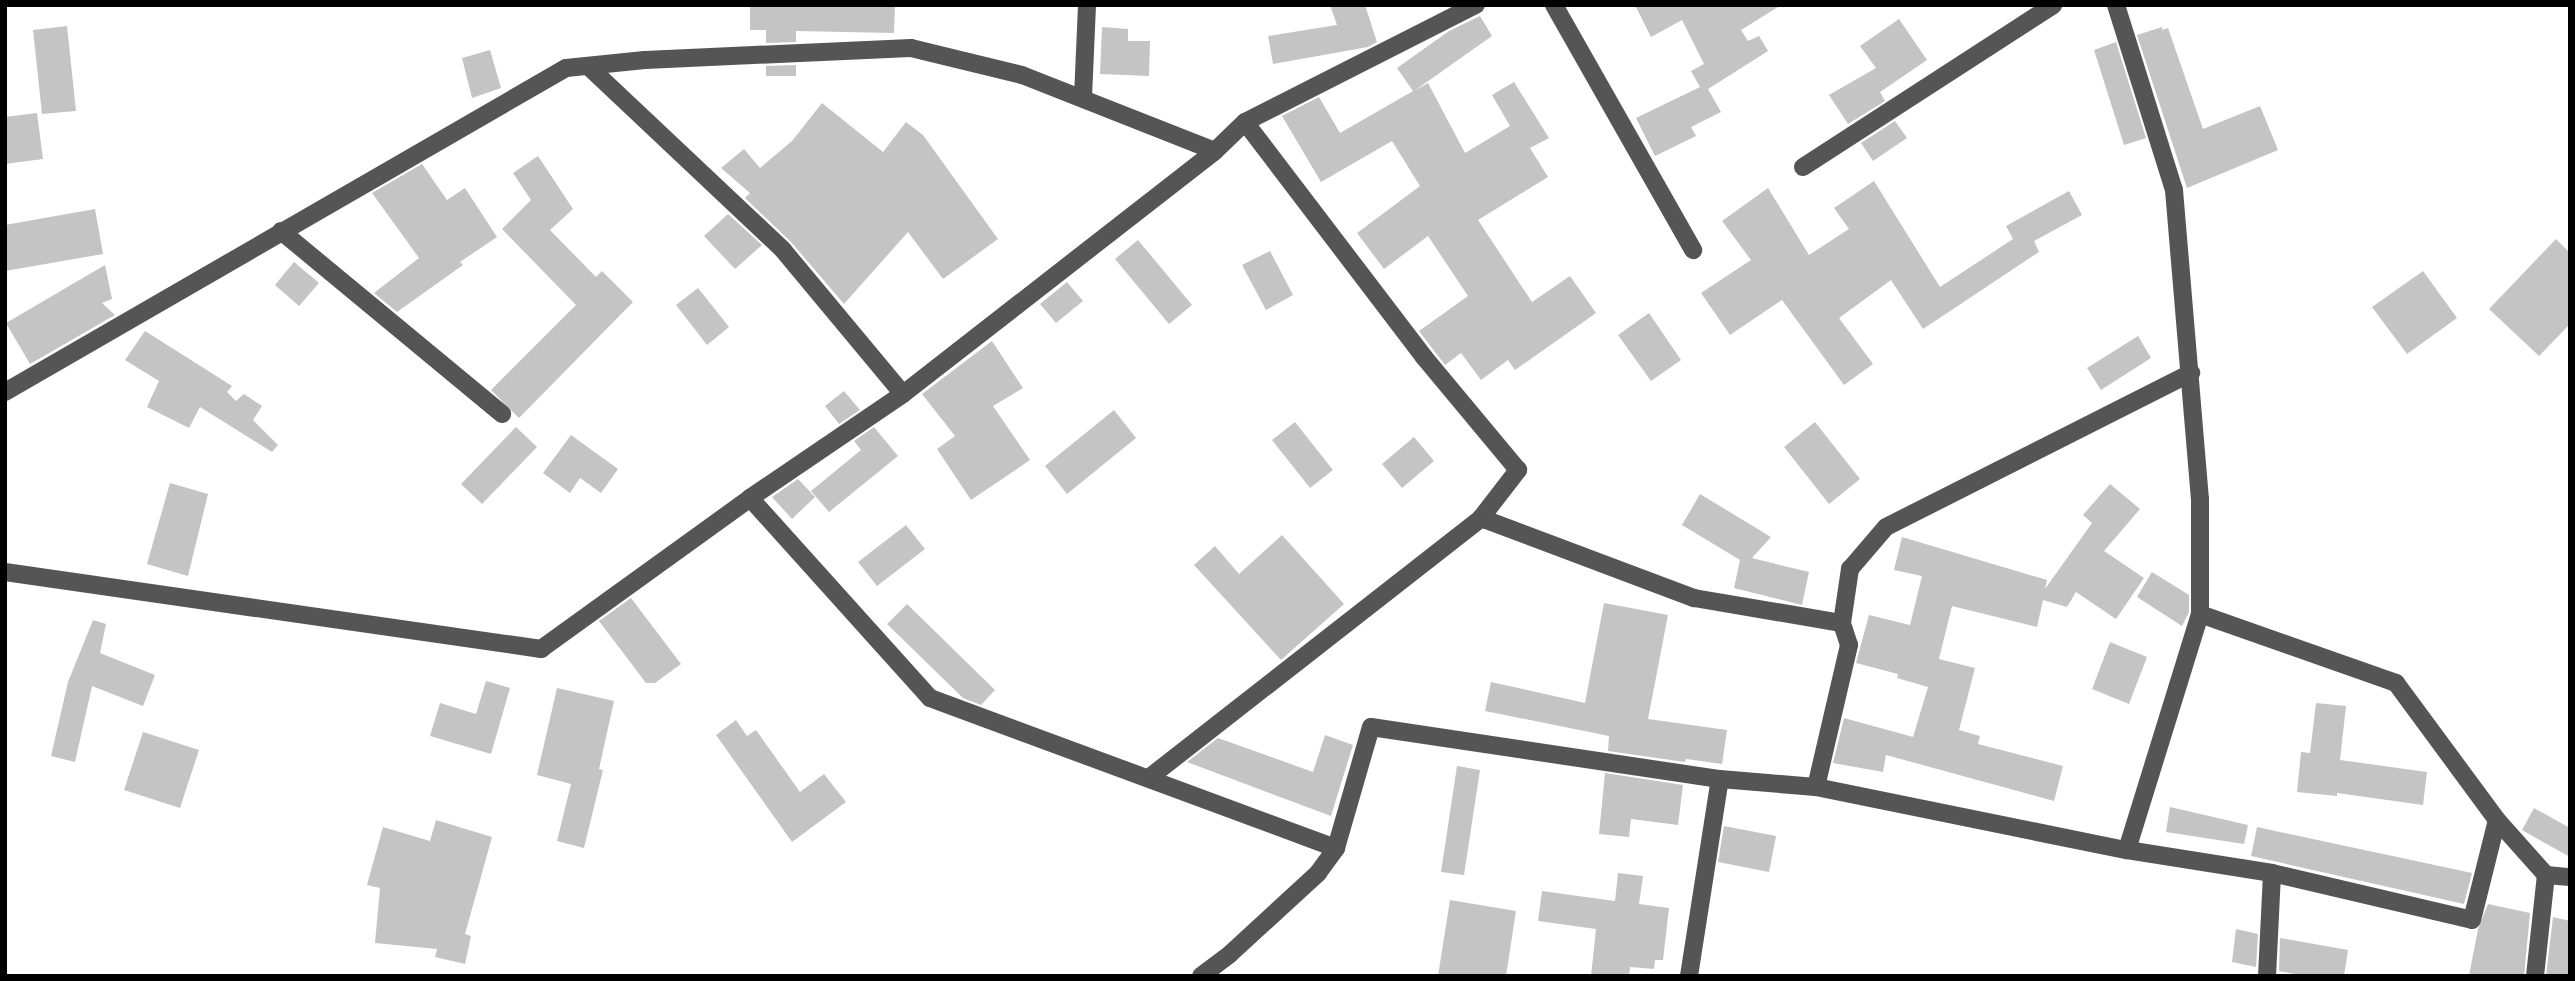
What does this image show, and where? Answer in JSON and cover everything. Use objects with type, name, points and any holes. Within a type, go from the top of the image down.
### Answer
[{"type":"street","points":[[1083,97],[1087,5]]},
{"type":"street","points":[[5,572],[541,649],[750,498],[903,394],[1215,150],[1245,122],[1476,5]]},
{"type":"street","points":[[1554,5],[1693,250]]},
{"type":"street","points":[[1803,167],[2053,5]]},
{"type":"street","points":[[2116,5],[2174,190],[2200,499],[2200,614],[2127,850]]},
{"type":"street","points":[[5,392],[566,68],[645,60],[911,48],[1022,75],[1215,150]]},
{"type":"street","points":[[588,66],[783,250],[903,394]]},
{"type":"street","points":[[1150,777],[1481,518],[1518,470],[1424,357],[1245,122]]},
{"type":"street","points":[[281,231],[502,414]]},
{"type":"street","points":[[1816,788],[1849,645],[1842,623],[1850,569],[1886,527],[2191,373]]},
{"type":"street","points":[[750,498],[930,698],[1150,777],[1336,848]]},
{"type":"street","points":[[1481,518],[1694,597],[1842,623]]},
{"type":"street","points":[[2200,614],[2396,683],[2497,820],[2546,875],[2570,877]]},
{"type":"street","points":[[1201,976],[1230,954],[1318,873],[1336,848],[1371,727],[1720,779],[1816,788],[2127,850],[2272,873],[2472,920],[2497,820]]},
{"type":"street","points":[[1689,976],[1720,779]]},
{"type":"street","points":[[2267,976],[2272,873]]},
{"type":"street","points":[[2535,976],[2546,875]]},
{"type":"building","points":[[750,5],[895,5],[894,33],[796,31],[796,42],[766,43],[766,30],[750,30]]},
{"type":"building","points":[[1330,5],[1365,5],[1377,42],[1368,47],[1273,64],[1268,36],[1337,25]]},
{"type":"building","points":[[1635,5],[1781,5],[1741,30],[1748,41],[1759,36],[1768,51],[1708,89],[1721,112],[1691,127],[1696,136],[1655,156],[1636,118],[1700,87],[1691,71],[1704,64],[1682,20],[1651,37]]},
{"type":"building","points":[[1480,16],[1492,36],[1414,91],[1428,83],[1465,153],[1510,126],[1492,95],[1514,82],[1549,138],[1530,148],[1548,177],[1478,220],[1532,302],[1570,276],[1596,313],[1515,370],[1508,360],[1481,380],[1461,353],[1445,365],[1419,331],[1468,296],[1428,236],[1384,269],[1357,233],[1420,186],[1392,141],[1321,182],[1282,116],[1319,97],[1340,133],[1413,91],[1397,68],[1449,31]]},
{"type":"building","points":[[1899,19],[1927,60],[1880,92],[1885,101],[1848,124],[1829,95],[1876,68],[1860,46]]},
{"type":"building","points":[[67,26],[76,111],[42,114],[33,30]]},
{"type":"building","points":[[1102,27],[1128,29],[1128,41],[1150,41],[1149,76],[1100,74]]},
{"type":"building","points":[[2162,27],[2162,30],[2168,28],[2203,129],[2260,106],[2278,150],[2187,188],[2137,35]]},
{"type":"building","points":[[2116,42],[2146,138],[2124,145],[2094,50]]},
{"type":"building","points":[[490,50],[501,88],[472,98],[462,58]]},
{"type":"building","points":[[796,65],[796,76],[766,76],[766,66]]},
{"type":"building","points":[[822,103],[883,152],[906,122],[923,135],[998,239],[943,279],[908,232],[844,304],[791,242],[745,198],[750,193],[721,168],[744,149],[760,168],[792,141]]},
{"type":"building","points":[[37,113],[43,159],[5,164],[5,117]]},
{"type":"building","points":[[1895,121],[1907,138],[1873,161],[1861,143]]},
{"type":"building","points":[[538,156],[573,209],[550,230],[596,277],[602,271],[633,302],[519,418],[491,390],[576,305],[502,229],[531,200],[513,173]]},
{"type":"building","points":[[422,164],[447,200],[465,188],[497,237],[460,262],[463,265],[397,312],[374,293],[419,258],[372,193]]},
{"type":"building","points":[[1874,181],[1940,287],[2013,239],[2006,226],[2069,191],[2082,215],[2034,241],[2039,252],[1923,329],[1891,280],[1839,318],[1873,364],[1844,385],[1782,300],[1730,335],[1701,293],[1751,260],[1722,221],[1768,188],[1809,255],[1849,229],[1834,208]]},
{"type":"building","points":[[95,209],[103,254],[5,271],[5,225]]},
{"type":"building","points":[[728,214],[762,245],[735,269],[704,236]]},
{"type":"building","points":[[2556,239],[2570,253],[2570,324],[2539,356],[2489,309]]},
{"type":"building","points":[[1138,240],[1192,305],[1169,324],[1115,259]]},
{"type":"building","points":[[1270,251],[1293,295],[1266,310],[1242,265]]},
{"type":"building","points":[[294,262],[319,283],[299,306],[275,285]]},
{"type":"building","points":[[105,265],[112,299],[102,303],[115,315],[30,364],[6,323]]},
{"type":"building","points":[[2423,271],[2457,318],[2407,354],[2372,307]]},
{"type":"building","points":[[1067,282],[1083,301],[1056,323],[1040,304]]},
{"type":"building","points":[[698,288],[729,327],[707,345],[676,305]]},
{"type":"building","points":[[1649,313],[1681,360],[1651,381],[1618,335]]},
{"type":"building","points":[[145,331],[232,386],[227,392],[236,401],[244,394],[262,406],[253,420],[278,445],[272,452],[200,407],[189,428],[147,407],[159,381],[125,360]]},
{"type":"building","points":[[2138,336],[2151,358],[2101,390],[2087,368]]},
{"type":"building","points":[[992,341],[1023,388],[993,406],[1030,460],[971,500],[937,449],[955,436],[922,394]]},
{"type":"building","points":[[844,391],[860,410],[839,424],[825,406]]},
{"type":"building","points":[[1114,410],[1136,438],[1067,494],[1045,466]]},
{"type":"building","points":[[1295,422],[1333,470],[1310,488],[1272,440]]},
{"type":"building","points":[[1815,422],[1860,479],[1829,504],[1784,447]]},
{"type":"building","points":[[516,427],[537,447],[482,504],[461,484]]},
{"type":"building","points":[[874,427],[898,456],[829,512],[811,491],[861,450],[854,441]]},
{"type":"building","points":[[571,435],[618,469],[601,493],[580,478],[570,493],[543,473]]},
{"type":"building","points":[[1414,437],[1434,461],[1402,488],[1382,464]]},
{"type":"building","points":[[798,479],[815,497],[792,519],[772,497]]},
{"type":"building","points":[[170,483],[208,494],[188,576],[147,564]]},
{"type":"building","points":[[2110,484],[2140,509],[2104,551],[2144,578],[2116,619],[2076,592],[2067,607],[2043,600],[2037,627],[1952,606],[1939,659],[1975,668],[1959,730],[1980,736],[1978,744],[2063,766],[2054,801],[1886,755],[1883,772],[1833,763],[1844,718],[1913,737],[1928,687],[1897,678],[1898,674],[1856,663],[1869,615],[1910,625],[1922,576],[1894,570],[1902,537],[2047,580],[2045,589],[2092,523],[2083,515]]},
{"type":"building","points":[[1700,494],[1771,537],[1752,558],[1809,572],[1802,605],[1734,588],[1740,560],[1682,525]]},
{"type":"building","points":[[906,525],[925,549],[877,586],[858,562]]},
{"type":"building","points":[[1282,535],[1344,604],[1281,660],[1194,565],[1215,546],[1239,574]]},
{"type":"building","points":[[2152,572],[2189,595],[2189,612],[2182,626],[2137,597]]},
{"type":"building","points":[[631,598],[681,664],[655,683],[646,683],[599,621]]},
{"type":"building","points":[[1604,603],[1668,615],[1648,719],[1727,730],[1722,764],[1686,759],[1685,762],[1608,751],[1609,736],[1485,711],[1491,682],[1585,703]]},
{"type":"building","points":[[907,604],[995,690],[981,705],[963,698],[887,624]]},
{"type":"building","points":[[93,620],[106,624],[100,653],[155,675],[143,706],[92,686],[75,762],[51,756],[68,682]]},
{"type":"building","points":[[2110,642],[2147,657],[2129,704],[2092,689]]},
{"type":"building","points":[[486,681],[510,688],[491,754],[430,736],[440,703],[476,714]]},
{"type":"building","points":[[557,688],[614,701],[599,769],[603,770],[584,848],[557,841],[571,784],[537,775]]},
{"type":"building","points":[[2316,703],[2346,706],[2340,760],[2427,772],[2423,805],[2337,793],[2337,796],[2297,792],[2301,752],[2310,753]]},
{"type":"building","points":[[736,720],[747,736],[756,730],[800,792],[824,774],[846,802],[792,842],[716,735]]},
{"type":"building","points":[[143,732],[199,750],[180,808],[124,790]]},
{"type":"building","points":[[1325,735],[1353,745],[1331,816],[1187,762],[1218,738],[1313,772]]},
{"type":"building","points":[[1457,766],[1480,770],[1464,875],[1441,872]]},
{"type":"building","points":[[1605,773],[1683,785],[1678,825],[1631,819],[1629,837],[1599,834]]},
{"type":"building","points":[[2170,807],[2248,825],[2244,844],[2166,832]]},
{"type":"building","points":[[2534,808],[2570,828],[2570,857],[2522,830]]},
{"type":"building","points":[[436,820],[492,837],[465,934],[471,936],[465,964],[435,957],[437,949],[375,943],[380,888],[367,885],[383,827],[430,841]]},
{"type":"building","points":[[1724,826],[1776,836],[1769,872],[1718,862]]},
{"type":"building","points":[[2257,827],[2472,873],[2464,904],[2251,856]]},
{"type":"building","points":[[1618,873],[1643,876],[1639,904],[1669,908],[1663,960],[1655,960],[1654,969],[1630,967],[1629,976],[1591,976],[1596,929],[1538,921],[1542,891],[1615,901]]},
{"type":"building","points":[[1450,900],[1516,911],[1506,976],[1438,976]]},
{"type":"building","points":[[2488,904],[2530,913],[2524,976],[2469,976],[2478,929]]},
{"type":"building","points":[[2553,917],[2570,921],[2570,976],[2546,976]]},
{"type":"building","points":[[2236,929],[2258,934],[2256,967],[2232,962]]},
{"type":"building","points":[[2280,938],[2348,950],[2344,976],[2306,976],[2279,971]]}]
